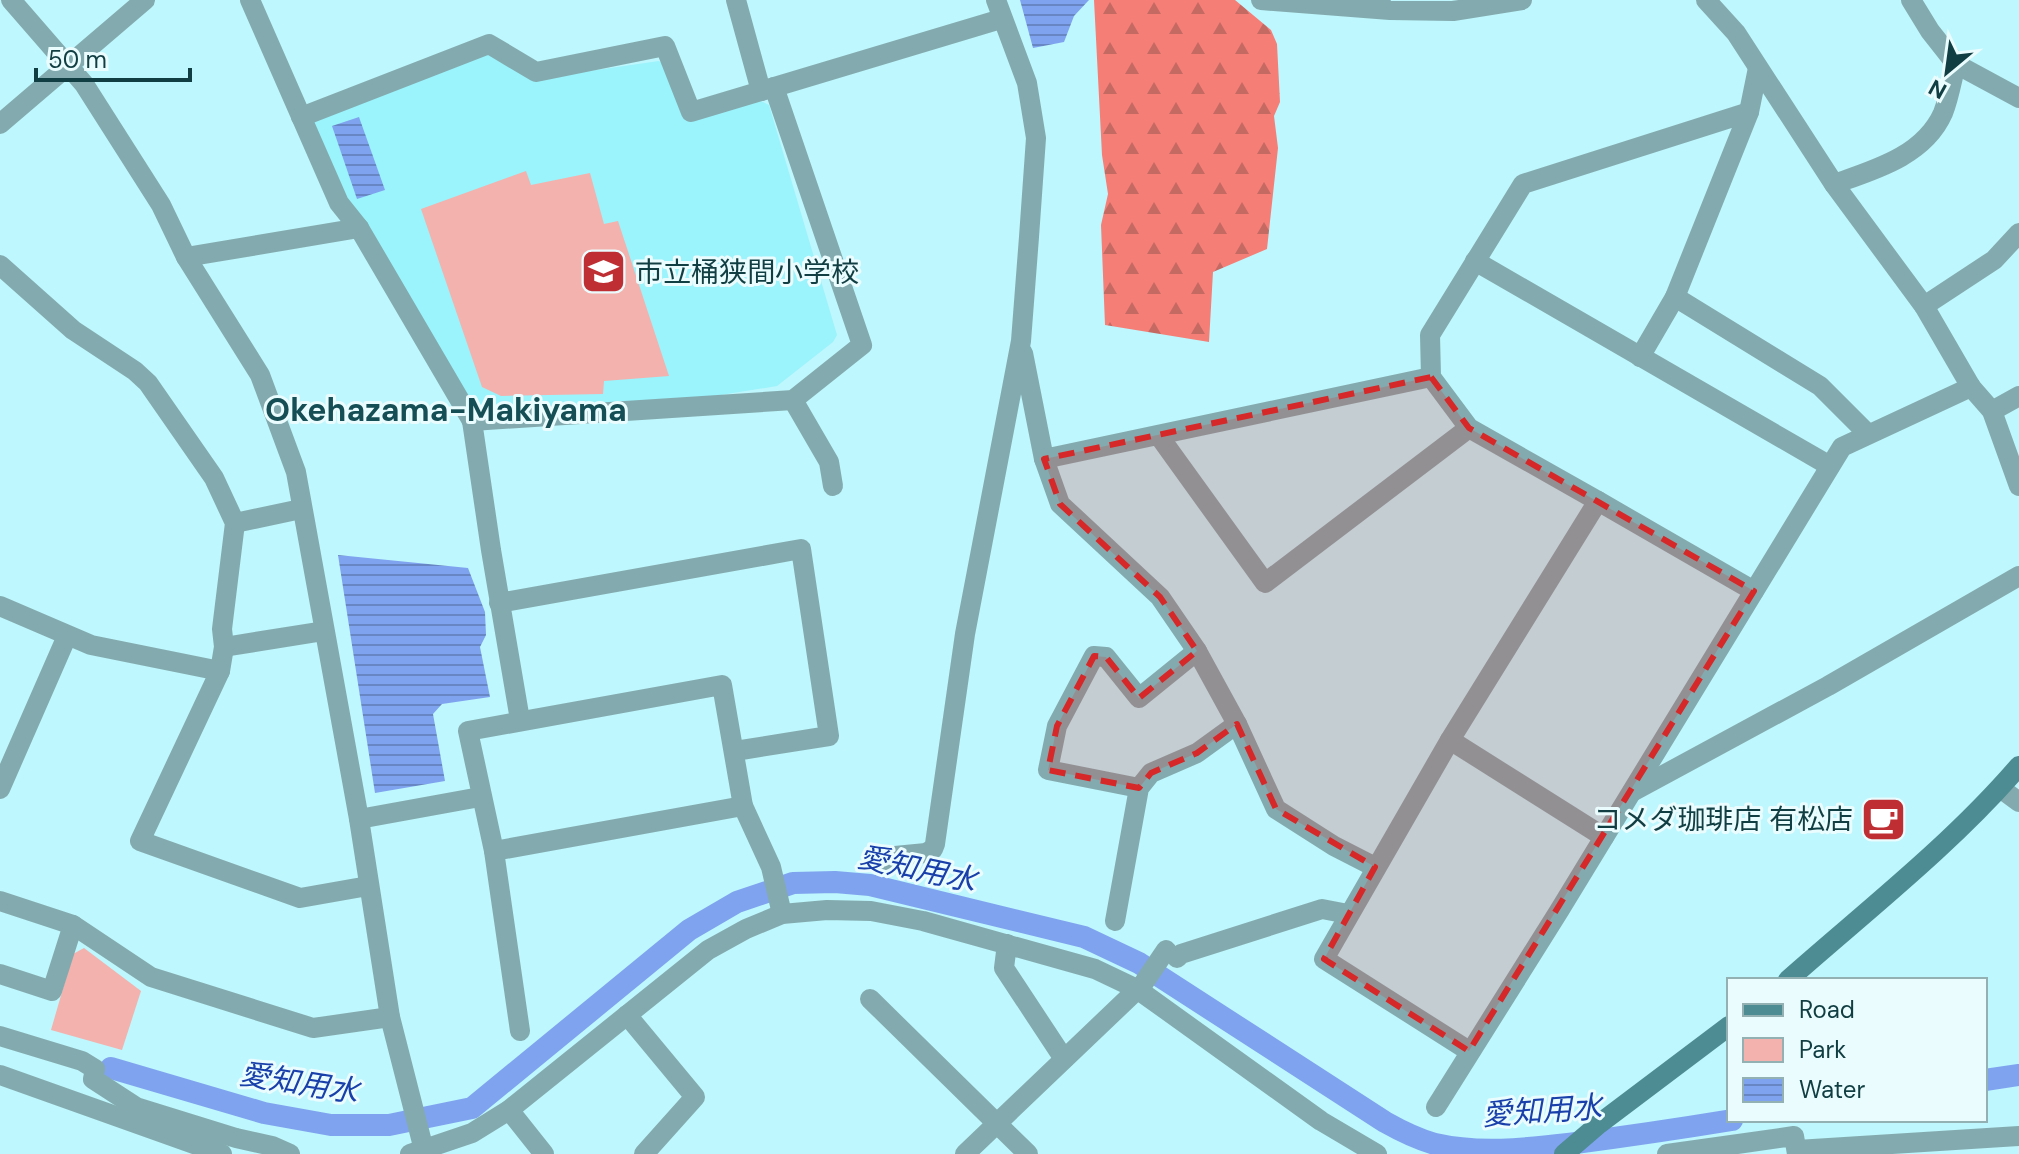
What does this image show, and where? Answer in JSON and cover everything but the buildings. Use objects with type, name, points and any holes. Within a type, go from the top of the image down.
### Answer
[{"type":"main road","points":[[1790,978],[1936,849],[2019,766]]},
{"type":"main road","points":[[1564,1154],[1727,1028]]},
{"type":"street","points":[[11,0],[84,84],[161,205],[186,257],[260,375],[296,472],[359,819],[390,1017],[420,1150],[472,1133],[509,1110],[708,950],[782,914],[827,910],[871,911],[923,921],[1095,969],[1140,987],[1321,1121],[1377,1154]]},
{"type":"street","points":[[0,124],[145,0]]},
{"type":"street","points":[[250,0],[339,203],[359,228],[472,421],[520,720]]},
{"type":"street","points":[[472,421],[793,400],[862,345],[736,0]]},
{"type":"street","points":[[1261,0],[1390,10],[1453,11],[1522,0]]},
{"type":"street","points":[[1911,0],[1956,64],[2019,98]]},
{"type":"street","points":[[1720,3],[1758,68],[1834,184],[1924,306],[1971,387],[1992,411],[2019,486]]},
{"type":"street","points":[[301,117],[489,44],[536,72],[665,46],[691,112],[768,89],[998,9],[1027,83],[1036,138],[1021,341],[965,634],[935,844],[926,853],[895,856],[888,865]]},
{"type":"street","points":[[1834,184],[1890,164],[1932,131],[1943,113],[1956,64]]},
{"type":"street","points":[[1640,357],[1675,297],[1749,112],[1758,68]]},
{"type":"street","points":[[1749,112],[1523,184],[1430,335],[1431,377],[1469,428],[1754,591]]},
{"type":"street","points":[[186,257],[359,228]]},
{"type":"street","points":[[1924,306],[1994,260],[2019,233]]},
{"type":"street","points":[[1475,261],[1830,466]]},
{"type":"street","points":[[0,265],[73,330],[148,383],[214,478],[235,523],[220,671],[140,841],[300,898],[368,886]]},
{"type":"street","points":[[1675,297],[1820,386],[1868,434]]},
{"type":"street","points":[[1021,341],[1044,459],[1060,504],[1160,597],[1197,651],[1237,724],[1276,809],[1334,846],[1375,867]]},
{"type":"street","points":[[1044,459],[1431,377]]},
{"type":"street","points":[[1436,1107],[1842,447],[1971,387]]},
{"type":"street","points":[[1992,411],[2019,396]]},
{"type":"street","points":[[793,400],[829,462],[833,486]]},
{"type":"street","points":[[1159,436],[1265,583],[1469,428]]},
{"type":"street","points":[[1469,1051],[1324,959],[1450,740],[1598,501]]},
{"type":"street","points":[[235,523],[301,509]]},
{"type":"street","points":[[499,603],[801,549],[829,736],[735,751]]},
{"type":"street","points":[[1632,792],[1828,686],[2019,576]]},
{"type":"street","points":[[0,606],[91,645],[220,671]]},
{"type":"street","points":[[224,647],[324,631]]},
{"type":"street","points":[[0,789],[67,636]]},
{"type":"street","points":[[1139,788],[1048,770],[1057,726],[1094,656],[1106,657],[1139,698],[1197,651]]},
{"type":"street","points":[[520,1031],[494,851],[468,731],[722,685],[743,806],[771,867],[782,914]]},
{"type":"street","points":[[1115,921],[1139,788],[1151,773],[1197,753],[1237,724]]},
{"type":"street","points":[[1450,740],[1604,837]]},
{"type":"street","points":[[2000,788],[2019,802]]},
{"type":"street","points":[[359,819],[480,797]]},
{"type":"street","points":[[494,851],[743,806]]},
{"type":"street","points":[[0,901],[73,925],[151,977],[313,1028],[390,1017]]},
{"type":"street","points":[[965,1154],[1172,954],[1181,954],[1322,909],[1348,914]]},
{"type":"street","points":[[0,974],[52,991],[73,925]]},
{"type":"street","points":[[1007,944],[1004,968],[1064,1059]]},
{"type":"street","points":[[870,999],[1028,1154]]},
{"type":"street","points":[[627,1015],[695,1097],[644,1154]]},
{"type":"street","points":[[0,1036],[82,1061],[95,1069],[93,1079],[136,1107],[290,1154]]},
{"type":"street","points":[[0,1075],[222,1154]]},
{"type":"street","points":[[509,1110],[544,1154]]},
{"type":"street","points":[[1667,1154],[1794,1136],[1797,1152],[1948,1147],[2019,1136]]},
{"type":"highlighted area","points":[[1431,377],[1469,428],[1754,591],[1469,1051],[1324,959],[1375,867],[1276,809],[1237,724],[1197,753],[1151,773],[1139,788],[1048,770],[1057,726],[1094,656],[1106,657],[1139,698],[1197,651],[1160,597],[1060,504],[1044,459]]},
{"type":"shaded area","name":"市立桶狭間小学校","points":[[487,54],[533,79],[659,61],[668,67],[686,121],[759,100],[769,105],[837,335],[833,342],[777,386],[702,398],[484,413],[474,405],[351,209],[310,123]]},
{"type":"green space","points":[[1094,0],[1235,0],[1271,30],[1277,44],[1280,102],[1274,116],[1278,148],[1267,249],[1213,272],[1209,342],[1105,325],[1101,225],[1108,194],[1102,155]]},
{"type":"green space","points":[[526,171],[531,185],[590,173],[604,224],[618,221],[669,376],[604,381],[603,394],[501,396],[482,387],[421,209]]},
{"type":"green space","points":[[84,948],[141,991],[122,1050],[51,1030],[73,954]]},
{"type":"water","points":[[1020,0],[1089,0],[1074,16],[1064,42],[1033,48]]},
{"type":"water","points":[[359,117],[385,190],[357,199],[332,126]]},
{"type":"water","points":[[338,555],[468,568],[485,612],[486,635],[480,647],[490,697],[442,704],[433,714],[445,781],[375,793]]},
{"type":"waterway","name":"愛知用水","points":[[111,1068],[264,1113],[331,1125],[389,1125],[472,1108],[689,930],[737,902],[793,883],[835,882],[870,885],[1084,937],[1139,963],[1385,1122],[1435,1144],[1485,1150],[1535,1148],[1727,1121]]},
{"type":"waterway","name":"愛知用水","points":[[1987,1080],[2019,1075]]},
{"type":"place","name":"市立桶狭間小学校","points":[[604,272]]},
{"type":"place","name":"コメダ珈琲店 有松店","points":[[1884,819]]},
{"type":"district","name":"Okehazama-Makiyama","points":[[446,410]]}]
